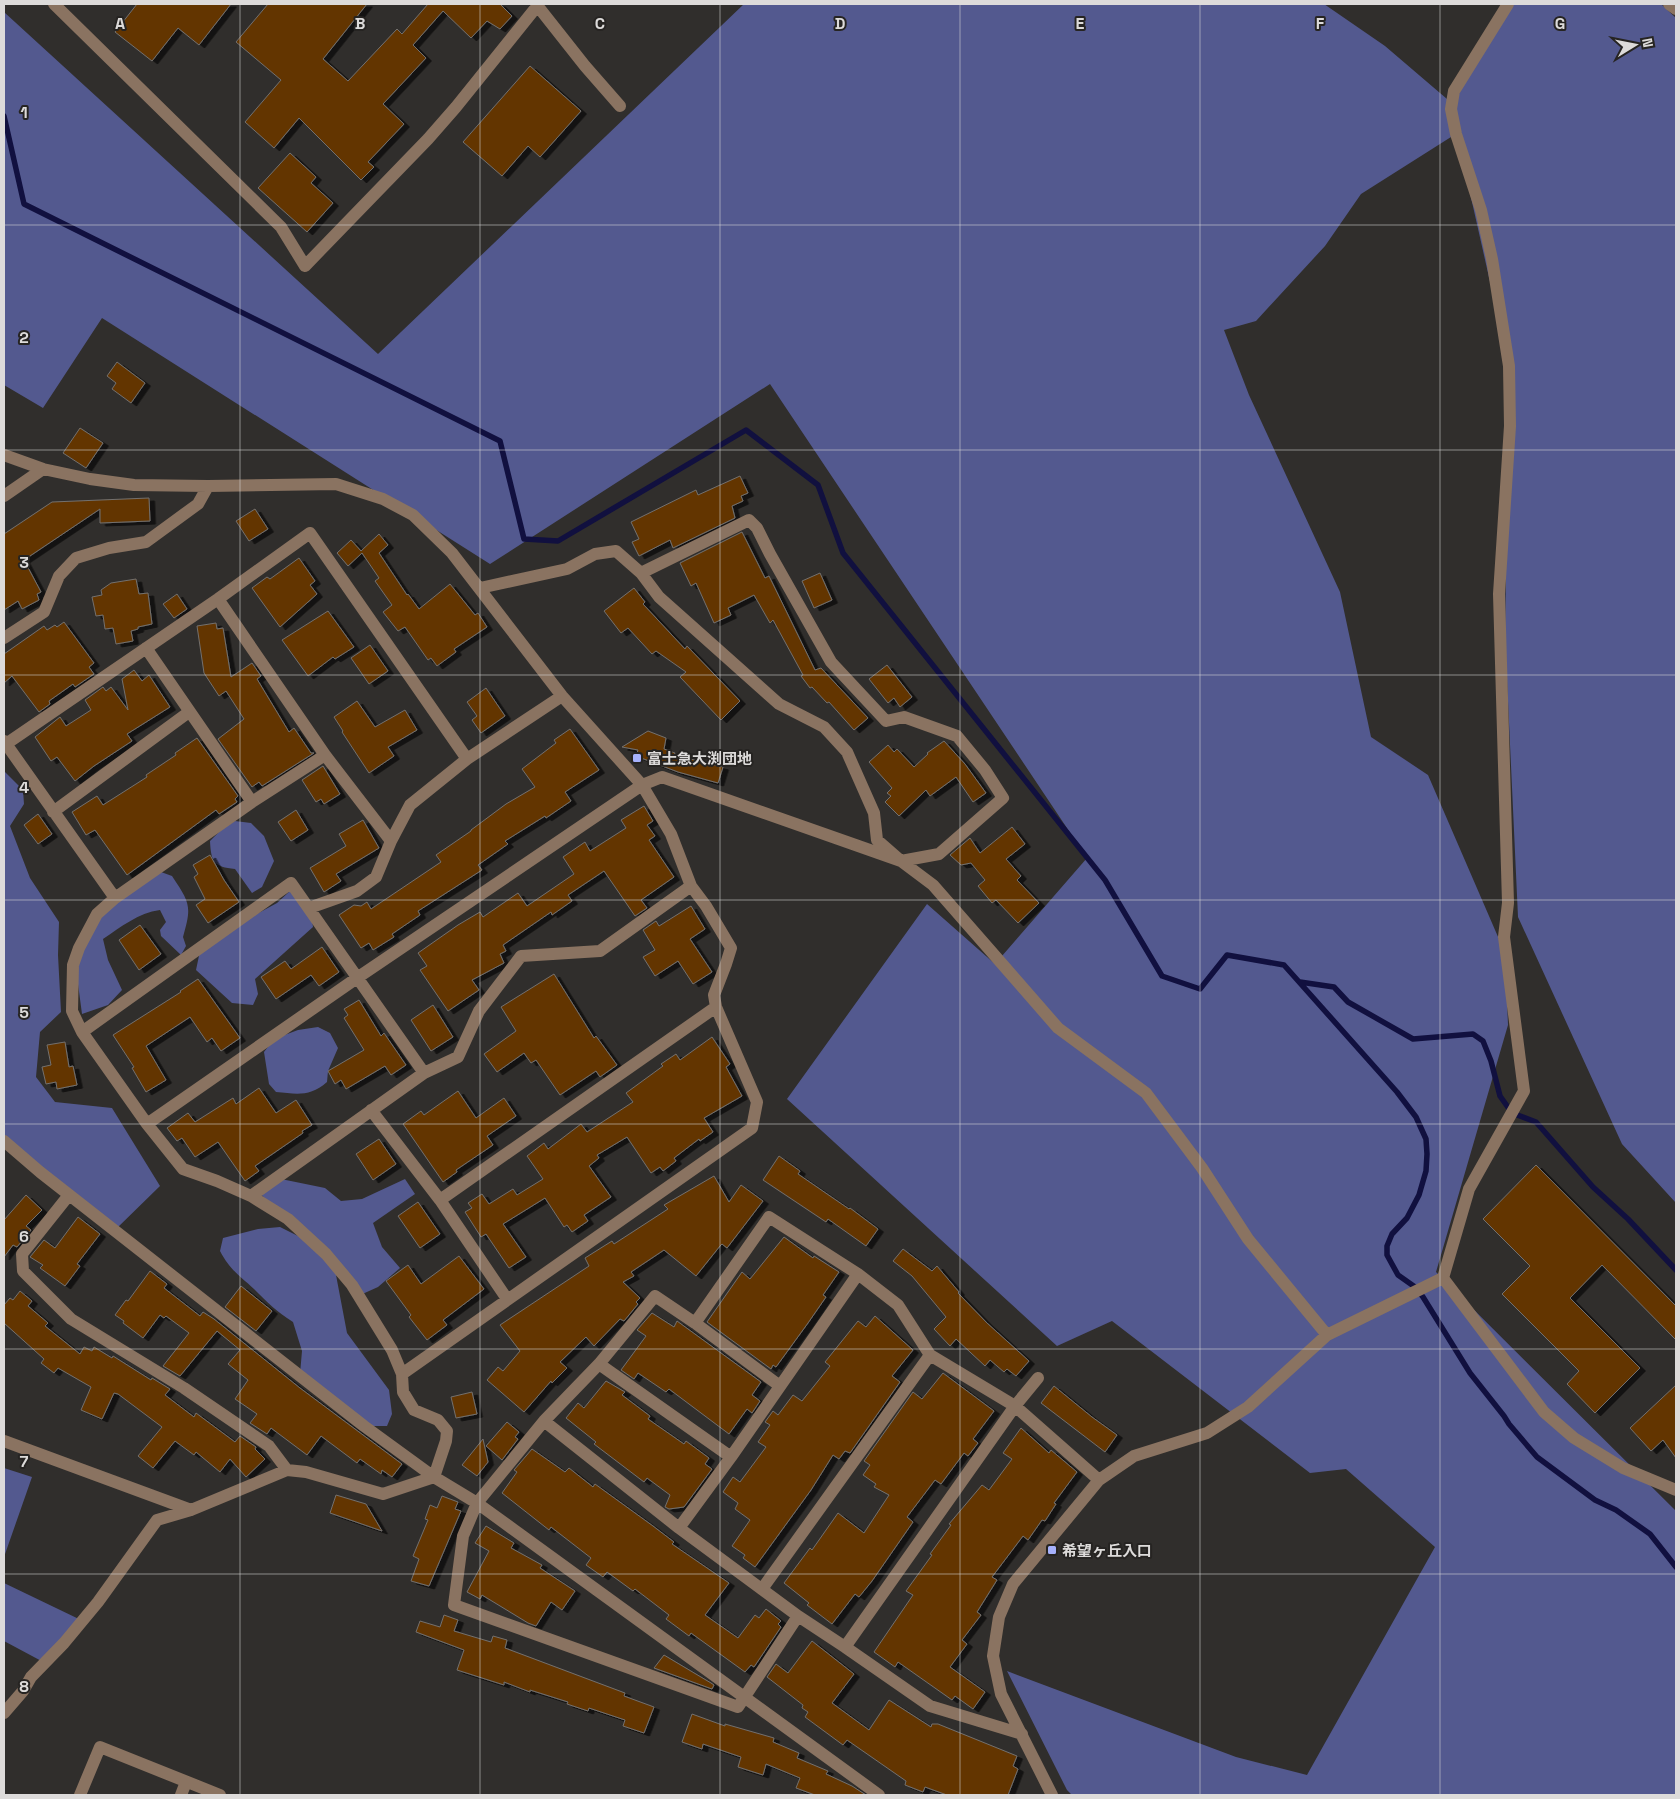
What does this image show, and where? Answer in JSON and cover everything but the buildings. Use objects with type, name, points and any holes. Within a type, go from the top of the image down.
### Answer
[{"type":"street","points":[[54,4],[281,227],[306,266],[428,139],[456,107],[537,5],[585,66],[620,106]]},
{"type":"street","points":[[1052,1795],[1001,1694],[993,1656],[999,1617],[1013,1584],[1098,1480],[1134,1456],[1207,1433],[1248,1407],[1327,1335],[1443,1278],[1469,1188],[1524,1091],[1504,937],[1508,903],[1499,594],[1510,426],[1509,366],[1492,259],[1481,210],[1456,134],[1451,109],[1454,92],[1508,4]]},
{"type":"street","points":[[1669,4],[1676,10]]},
{"type":"street","points":[[4,455],[43,469],[90,479],[134,485],[336,484],[383,499],[413,515],[442,542],[480,588],[562,696],[642,785],[671,834],[691,886],[706,906],[731,948],[714,995],[716,1007],[757,1102],[752,1128],[402,1374]]},
{"type":"street","points":[[4,496],[43,469]]},
{"type":"street","points":[[4,638],[44,612],[59,576],[76,558],[109,548],[146,542],[198,504],[208,486]]},
{"type":"street","points":[[147,1124],[357,978],[642,785],[662,778],[901,861],[939,854],[1003,798],[985,770],[957,736],[904,717],[886,721],[831,662],[774,562],[758,528],[749,520],[641,573]]},
{"type":"street","points":[[116,898],[5,743],[218,599],[310,533],[467,759]]},
{"type":"street","points":[[480,588],[567,569],[595,554],[616,551],[641,573],[659,597],[779,704],[824,727],[847,752],[874,813],[877,840],[901,861],[933,884],[1058,1028],[1146,1093],[1202,1168],[1248,1239],[1327,1335]]},
{"type":"street","points":[[218,599],[325,755],[390,841]]},
{"type":"street","points":[[146,648],[252,802]]},
{"type":"street","points":[[309,908],[356,891],[376,877],[390,841],[410,805],[467,759],[562,696]]},
{"type":"street","points":[[53,812],[189,712]]},
{"type":"street","points":[[325,755],[252,802],[116,898],[97,914],[73,965],[72,1011],[82,1032],[147,1124],[183,1169],[251,1196],[288,1219],[326,1254],[352,1285],[392,1350],[402,1374],[403,1392],[414,1410],[438,1420],[447,1431],[446,1441],[434,1477]]},
{"type":"street","points":[[82,1032],[291,883],[424,1073]]},
{"type":"street","points":[[251,1196],[424,1073],[458,1057],[480,1011],[521,956],[600,951],[691,886]]},
{"type":"street","points":[[440,1200],[716,1007]]},
{"type":"street","points":[[371,1110],[440,1200],[507,1299]]},
{"type":"street","points":[[4,1141],[69,1195],[364,1426],[434,1477],[477,1503],[879,1795]]},
{"type":"street","points":[[69,1195],[22,1254],[23,1271],[71,1318],[184,1388],[269,1446],[287,1470]]},
{"type":"street","points":[[695,1323],[769,1217],[858,1274],[898,1306],[930,1355],[1015,1406],[1098,1480]]},
{"type":"street","points":[[679,1528],[731,1457],[858,1274]]},
{"type":"street","points":[[1443,1278],[1544,1412],[1574,1438],[1623,1468],[1676,1490]]},
{"type":"street","points":[[780,1386],[655,1296],[599,1364],[544,1421],[477,1503],[463,1536],[454,1605],[738,1707],[798,1616]]},
{"type":"street","points":[[762,1589],[930,1355]]},
{"type":"street","points":[[599,1364],[731,1457]]},
{"type":"street","points":[[845,1646],[1015,1406],[1038,1378]]},
{"type":"street","points":[[544,1421],[679,1528],[798,1616],[845,1646],[930,1706],[1022,1734]]},
{"type":"street","points":[[4,1441],[191,1510]]},
{"type":"street","points":[[4,1714],[23,1691],[31,1677],[64,1643],[98,1602],[157,1520],[191,1510],[287,1470],[306,1472],[383,1494],[434,1477]]},
{"type":"street","points":[[80,1795],[100,1747],[220,1795]]},
{"type":"street","points":[[181,1795],[186,1782]]},
{"type":"shaded area","points":[[744,4],[1324,4],[1385,46],[1447,99],[1451,137],[1361,194],[1325,246],[1256,321],[1224,330],[1249,395],[1340,592],[1371,737],[1428,775],[1505,953],[1508,1025],[1436,1272],[1676,1511],[1676,1794],[1072,1795],[1067,1790],[1007,1671],[1236,1757],[1307,1775],[1435,1547],[1346,1469],[1310,1473],[1112,1321],[1057,1346],[787,1099],[927,904],[995,964],[1087,858],[770,384],[490,564],[102,318],[43,408],[4,385],[4,12],[378,354]]},
{"type":"shaded area","points":[[1505,4],[1661,4],[1676,18],[1676,1203],[1622,1144],[1518,917],[1505,636],[1509,366],[1451,109]]},
{"type":"shaded area","points":[[4,771],[23,790],[24,804],[10,826],[30,878],[59,922],[58,955],[61,1012],[40,1032],[36,1077],[55,1102],[112,1108],[160,1186],[115,1230],[4,1141]]},
{"type":"shaded area","points":[[235,821],[251,823],[264,836],[274,861],[262,887],[252,893],[235,869],[218,865],[211,854],[210,841],[223,828]]},
{"type":"shaded area","points":[[161,872],[172,876],[188,905],[188,918],[183,937],[186,946],[181,955],[161,936],[160,930],[166,922],[160,910],[144,914],[130,921],[103,939],[108,960],[122,990],[108,1005],[82,1014],[76,969],[87,928],[128,894]]},
{"type":"shaded area","points":[[290,891],[310,904],[313,927],[255,979],[258,994],[253,1005],[232,1003],[196,970],[200,951],[251,917],[277,903]]},
{"type":"shaded area","points":[[318,1027],[330,1033],[338,1048],[328,1071],[327,1082],[309,1092],[297,1094],[276,1092],[269,1084],[264,1052],[274,1039],[298,1030]]},
{"type":"shaded area","points":[[281,1179],[325,1188],[341,1201],[362,1199],[405,1179],[415,1194],[373,1223],[382,1247],[400,1268],[378,1287],[358,1296],[336,1275],[347,1333],[389,1390],[392,1414],[387,1426],[364,1426],[300,1374],[302,1351],[293,1322],[272,1307],[235,1272],[220,1251],[223,1238],[258,1229],[280,1227],[300,1237],[258,1191]]},
{"type":"shaded area","points":[[4,1468],[32,1477],[4,1557]]},
{"type":"shaded area","points":[[4,1583],[83,1621],[47,1664],[4,1641]]},
{"type":"waterway","points":[[4,116],[24,204],[500,441],[524,539],[558,541],[746,430],[818,485],[843,553],[1105,880],[1162,976],[1200,989],[1227,955],[1284,965],[1397,1092],[1416,1117],[1426,1139],[1427,1154],[1426,1171],[1419,1195],[1407,1218],[1392,1234],[1387,1246],[1387,1255],[1398,1275],[1415,1287],[1423,1297],[1470,1373],[1537,1457],[1595,1500],[1616,1510],[1650,1534],[1676,1567]]},
{"type":"waterway","points":[[1300,982],[1334,987],[1348,1002],[1413,1039],[1473,1034],[1483,1041],[1491,1061],[1500,1096],[1512,1113],[1536,1122],[1593,1187],[1628,1219],[1676,1270]]},
{"type":"place","name":"富士急大渕団地","points":[[637,758]]},
{"type":"place","name":"希望ヶ丘入口","points":[[1052,1550]]}]
